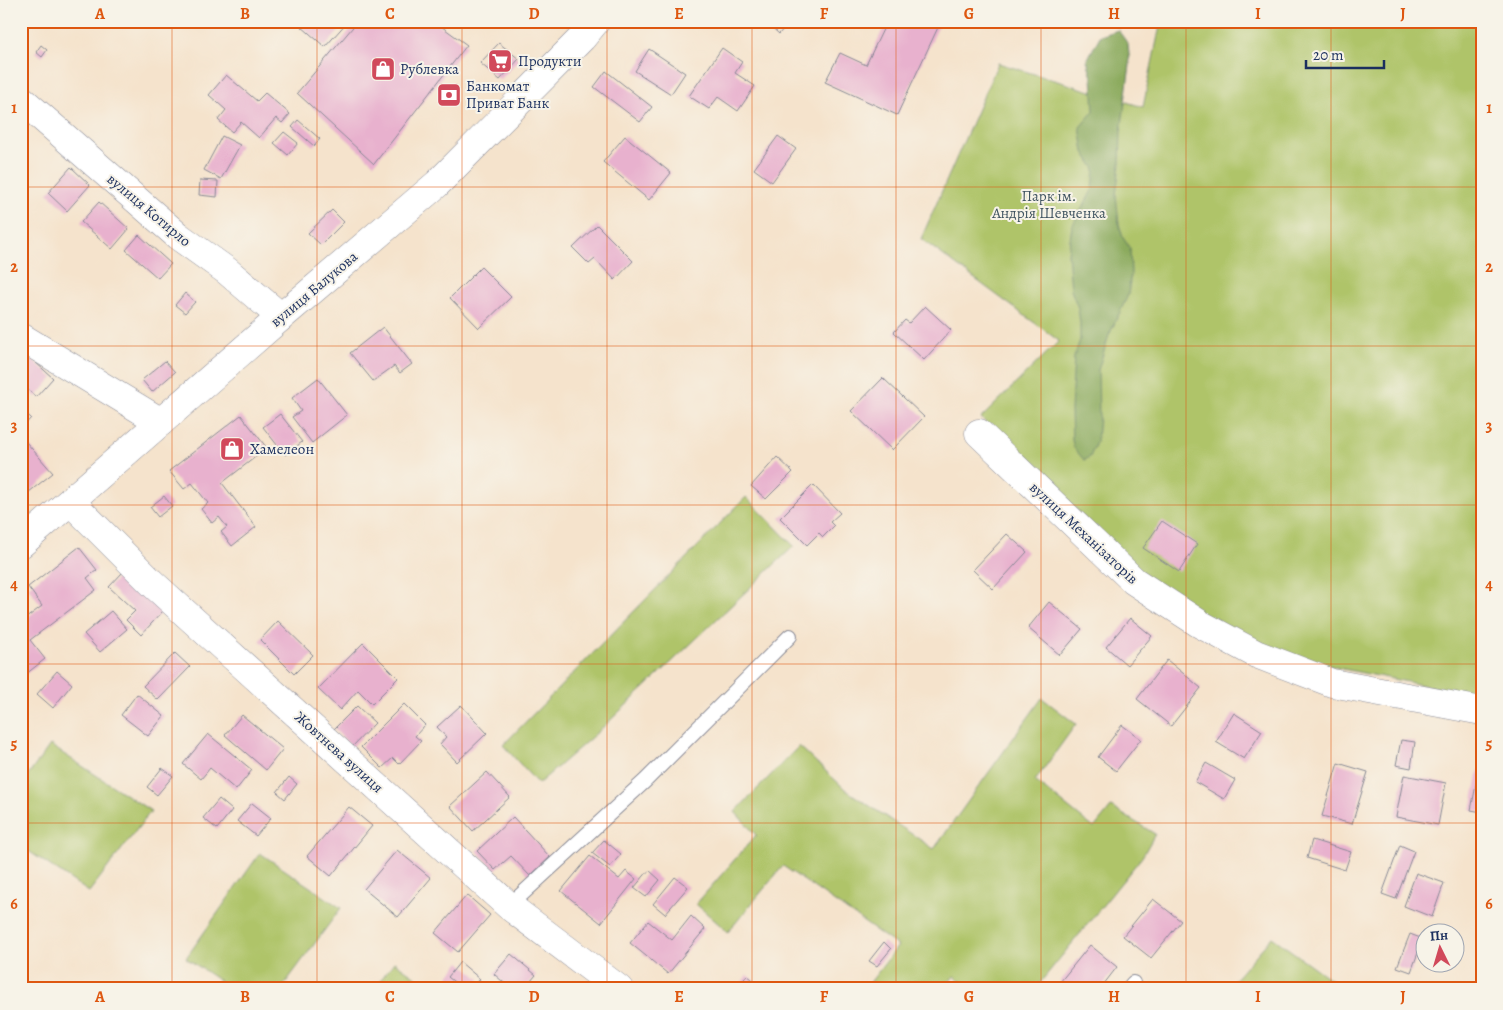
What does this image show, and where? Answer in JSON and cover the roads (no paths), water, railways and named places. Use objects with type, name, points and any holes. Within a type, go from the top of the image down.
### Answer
[{"type":"street","name":"вулиця Балукова","points":[[21,544],[281,317],[437,184],[582,38],[596,21]]},
{"type":"street","name":"вулиця Котирло","points":[[21,99],[178,236],[227,271],[281,317]]},
{"type":"street","points":[[21,337],[161,422]]},
{"type":"street","name":"вулиця Механізаторів","points":[[979,433],[1134,581],[1200,624],[1256,654],[1332,683],[1482,711]]},
{"type":"street","name":"Жовтнева вулиця","points":[[70,502],[152,583],[509,906],[619,989]]},
{"type":"lane","points":[[509,906],[646,781],[790,636]]},
{"type":"place","name":"Продукти","points":[[500,61]]},
{"type":"place","name":"Рублевка","points":[[383,69]]},
{"type":"place","name":"Банкомат Приват Банк","points":[[449,95]]},
{"type":"place","name":"Хамелеон","points":[[232,449]]},
{"type":"park label","name":"Парк ім. Андрія Шевченка","points":[[1049,204]]}]
